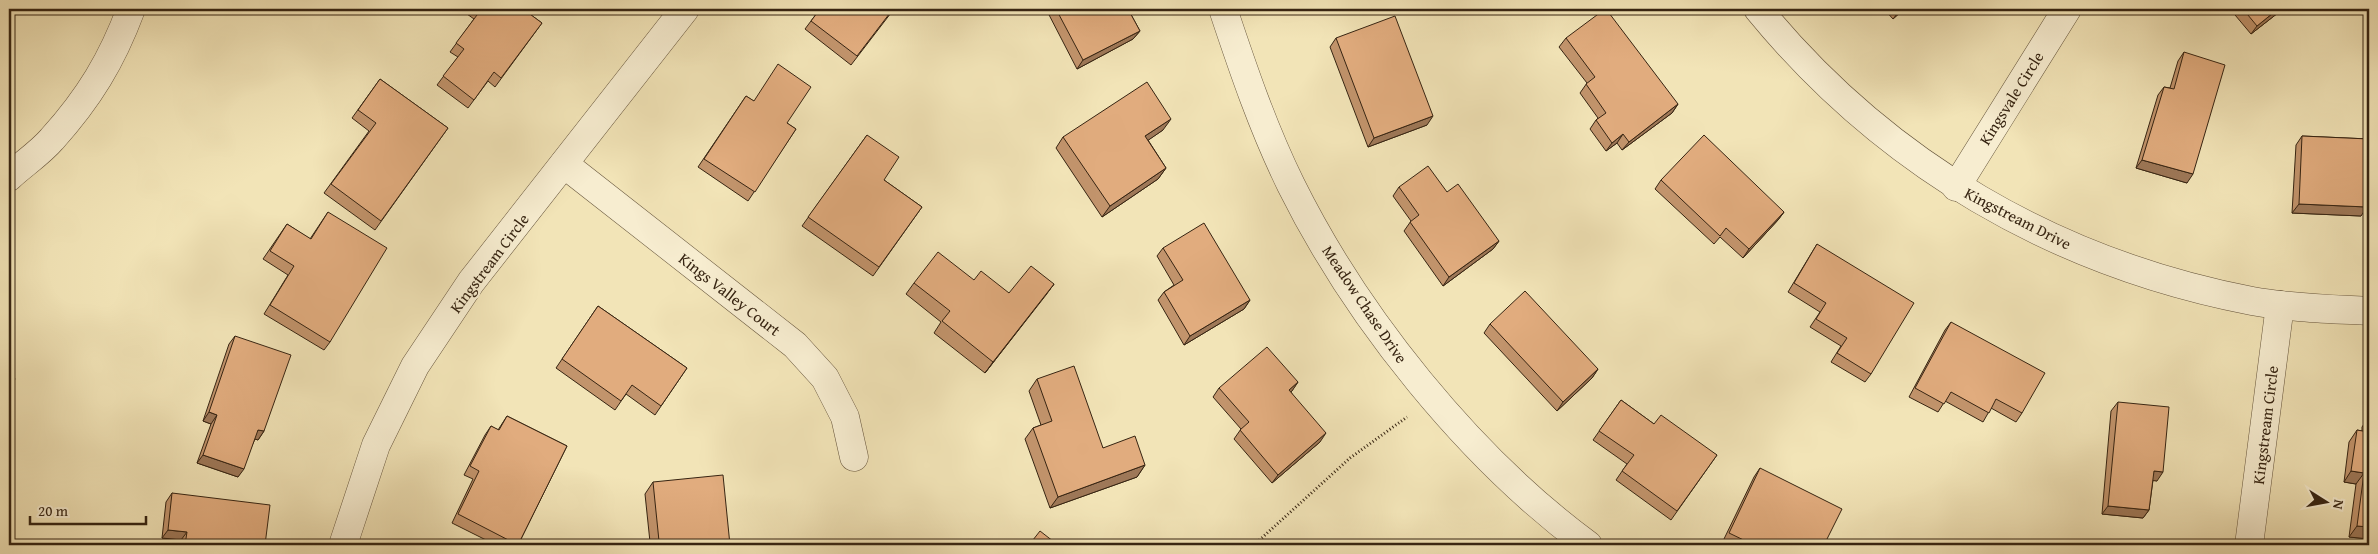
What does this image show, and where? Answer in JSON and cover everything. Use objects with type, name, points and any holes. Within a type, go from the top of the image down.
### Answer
[{"type":"street","points":[[9,177],[51,140],[88,95],[117,48],[131,9]]},
{"type":"street","name":"Kingstream Circle","points":[[343,545],[376,445],[415,366],[471,282],[684,9]]},
{"type":"street","name":"Meadow Chase Drive","points":[[1223,9],[1250,92],[1292,186],[1345,279],[1404,364],[1497,468],[1588,545]]},
{"type":"street","name":"Kingstream Drive","points":[[1758,9],[1787,45],[1849,106],[1918,162],[1956,187],[2043,234],[2128,269],[2179,285],[2280,305],[2369,311]]},
{"type":"street","name":"Kingsvale Circle","points":[[1956,187],[2067,9]]},
{"type":"street","name":"Kings Valley Court","points":[[564,164],[795,345],[825,378],[845,417],[854,456]]},
{"type":"street","name":"Kingstream Circle","points":[[2249,545],[2280,305]]},
{"type":"path","points":[[1254,545],[1350,458],[1434,398]]},
{"type":"building","points":[[478,9],[523,9],[542,23],[501,78],[494,72],[474,100],[443,76],[464,49],[456,43],[480,11]]},
{"type":"building","points":[[820,9],[893,9],[857,56],[811,21]]},
{"type":"building","points":[[1056,9],[1128,9],[1140,31],[1083,60]]},
{"type":"building","points":[[1605,9],[1678,104],[1629,142],[1623,134],[1612,143],[1596,120],[1606,113],[1586,84],[1595,77],[1566,38]]},
{"type":"building","points":[[2243,9],[2278,9],[2257,26]]},
{"type":"building","points":[[1395,16],[1433,116],[1374,138],[1336,38]]},
{"type":"building","points":[[2184,52],[2225,65],[2193,174],[2142,160],[2164,87],[2174,89]]},
{"type":"building","points":[[778,64],[811,87],[787,123],[796,129],[755,192],[704,159],[746,96],[754,101]]},
{"type":"building","points":[[380,79],[448,128],[381,221],[331,184],[376,123],[358,110]]},
{"type":"building","points":[[1147,82],[1171,119],[1145,136],[1166,168],[1110,206],[1063,137]]},
{"type":"building","points":[[867,135],[899,157],[884,180],[922,207],[879,267],[808,217]]},
{"type":"building","points":[[1704,135],[1784,212],[1749,249],[1726,228],[1720,236],[1661,180]]},
{"type":"building","points":[[2302,136],[2369,139],[2369,194],[2367,207],[2299,204]]},
{"type":"building","points":[[1428,166],[1447,192],[1458,184],[1499,241],[1449,277],[1410,222],[1419,215],[1399,187]]},
{"type":"building","points":[[328,212],[387,248],[330,342],[270,305],[294,266],[270,251],[287,224],[311,239]]},
{"type":"building","points":[[1204,223],[1250,300],[1190,336],[1164,292],[1183,280],[1163,248]]},
{"type":"building","points":[[1817,244],[1914,303],[1871,374],[1837,353],[1847,338],[1816,319],[1826,303],[1794,283]]},
{"type":"building","points":[[938,252],[974,280],[981,271],[1009,293],[1031,266],[1054,284],[993,362],[942,321],[950,311],[914,283]]},
{"type":"building","points":[[1525,291],[1598,369],[1563,402],[1490,324]]},
{"type":"building","points":[[598,306],[687,368],[661,406],[632,385],[621,401],[562,359]]},
{"type":"building","points":[[1951,322],[2045,373],[2022,413],[1996,399],[1989,413],[1951,392],[1944,404],[1915,388]]},
{"type":"building","points":[[235,336],[291,355],[264,431],[258,430],[244,469],[203,455],[217,415],[209,412]]},
{"type":"building","points":[[1267,347],[1298,382],[1289,390],[1326,433],[1278,475],[1240,430],[1249,422],[1219,388]]},
{"type":"building","points":[[1074,366],[1103,448],[1135,436],[1145,465],[1058,497],[1033,428],[1052,421],[1037,379]]},
{"type":"building","points":[[9,369],[15,379],[9,383]]},
{"type":"building","points":[[1621,400],[1654,424],[1661,415],[1717,455],[1677,511],[1622,471],[1634,455],[1599,431]]},
{"type":"building","points":[[2118,402],[2169,407],[2163,472],[2154,471],[2149,510],[2108,506]]},
{"type":"building","points":[[507,416],[567,446],[518,545],[458,514],[479,471],[470,466],[491,426],[499,430]]},
{"type":"building","points":[[2369,424],[2369,527],[2357,526],[2364,473],[2351,471],[2357,430],[2368,432]]},
{"type":"building","points":[[1760,468],[1842,509],[1824,545],[1754,545],[1729,533]]},
{"type":"building","points":[[723,475],[730,545],[638,545],[638,543],[659,541],[653,482]]},
{"type":"building","points":[[172,493],[270,505],[265,545],[185,545],[187,532],[168,530]]},
{"type":"building","points":[[1040,531],[1058,545],[1029,545]]}]
